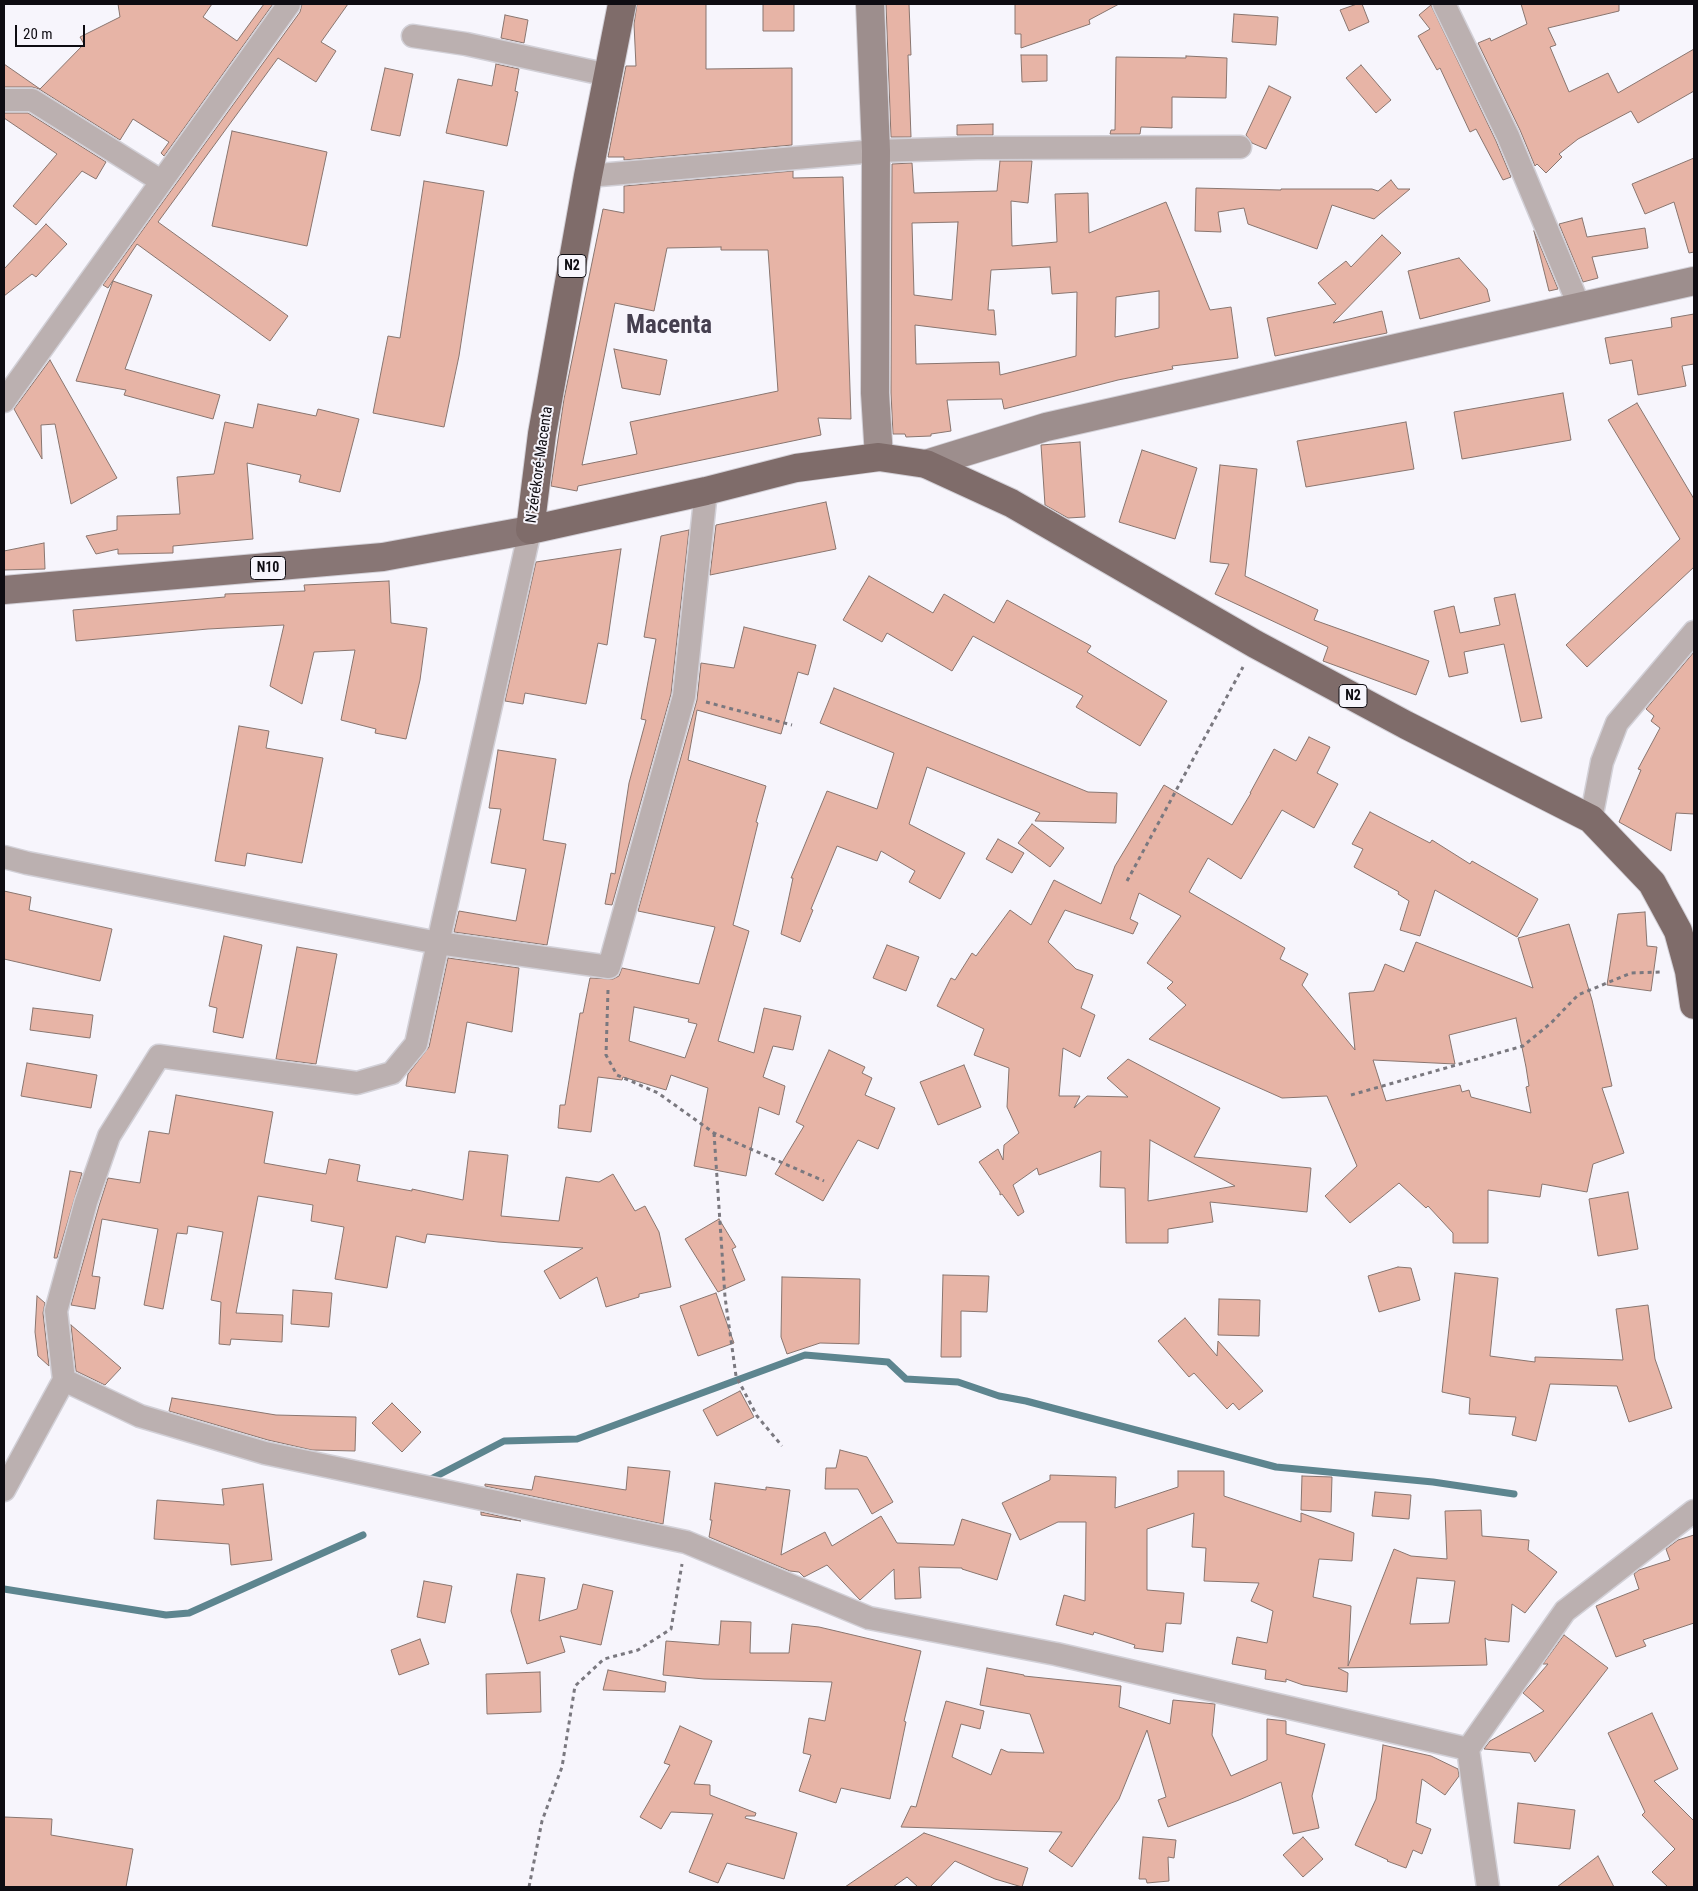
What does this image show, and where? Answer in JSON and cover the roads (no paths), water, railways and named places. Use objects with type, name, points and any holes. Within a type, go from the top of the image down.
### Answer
[{"type":"highway","name":"N'zérékoré-Macenta","points":[[622,4],[588,176],[542,434],[530,530],[706,491],[796,468],[880,457],[926,464]]},
{"type":"highway","name":"N2","points":[[926,464],[1011,503],[1255,644],[1406,725],[1591,819],[1652,883],[1678,931],[1689,971],[1694,1005]]},
{"type":"main road","points":[[870,4],[876,151],[875,393],[880,457]]},
{"type":"main road","points":[[926,464],[1046,426],[1694,282]]},
{"type":"main road","name":"N10","points":[[4,590],[383,557],[530,530]]},
{"type":"street","points":[[7,388],[161,181],[288,4]]},
{"type":"street","points":[[1444,4],[1508,136],[1580,308]]},
{"type":"street","points":[[414,36],[466,44],[608,75]]},
{"type":"street","points":[[4,100],[32,100],[161,181]]},
{"type":"street","points":[[588,176],[876,151],[977,148],[1240,147]]},
{"type":"street","points":[[4,857],[438,944],[609,966],[684,696],[706,491]]},
{"type":"street","points":[[4,1490],[64,1380],[56,1311],[86,1202],[109,1136],[160,1056],[357,1083],[392,1073],[416,1044],[530,530]]},
{"type":"street","points":[[1591,819],[1602,762],[1617,723],[1694,632]]},
{"type":"street","points":[[64,1380],[140,1416],[265,1453],[686,1542],[869,1618],[1056,1654],[1468,1749]]},
{"type":"street","points":[[1488,1887],[1468,1749],[1564,1611],[1694,1511]]},
{"type":"waterway","points":[[427,1481],[504,1441],[577,1439],[805,1355],[888,1362],[906,1379],[958,1382],[999,1396],[1026,1401],[1276,1467],[1433,1482],[1514,1494]]},
{"type":"waterway","points":[[4,1589],[166,1615],[189,1613],[363,1535]]},
{"type":"district","name":"Macenta","points":[[669,327]]}]
